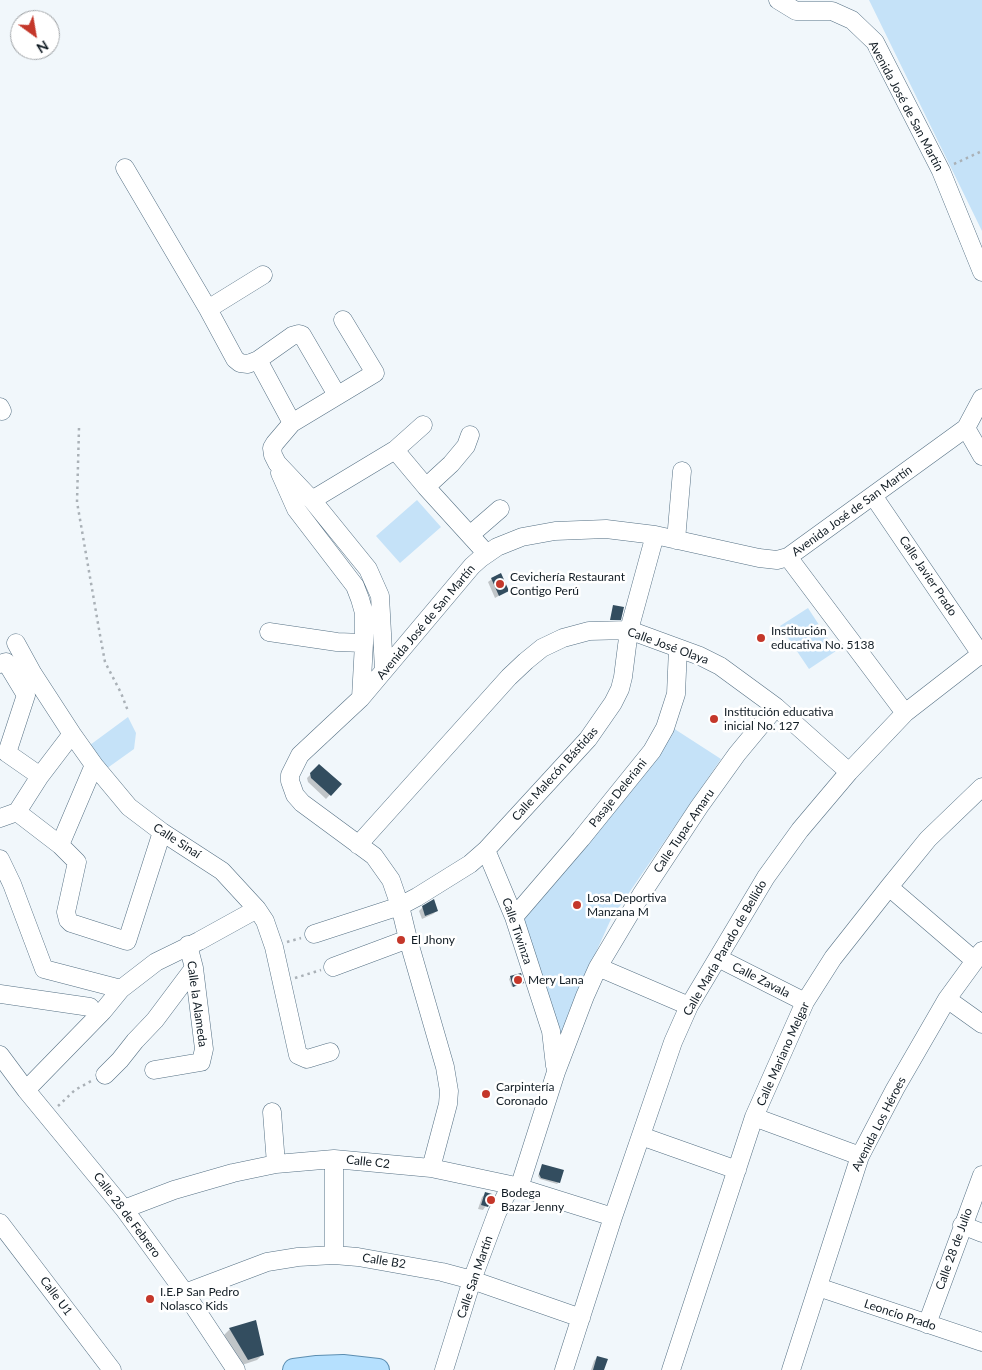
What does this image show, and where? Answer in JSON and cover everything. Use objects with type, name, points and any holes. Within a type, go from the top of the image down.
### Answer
[{"type":"main road","points":[[294,1370],[343,1366],[378,1370]]},
{"type":"street","name":"Avenida José de San Martín","points":[[778,0],[796,11],[832,11],[852,20],[875,42],[941,171],[982,272]]},
{"type":"street","points":[[125,168],[208,308],[234,359],[240,363],[248,364],[258,360],[292,336],[302,335],[337,395]]},
{"type":"street","points":[[208,308],[263,275]]},
{"type":"street","points":[[343,320],[375,374],[292,423],[272,448],[273,455],[296,509],[355,586],[364,613],[361,698]]},
{"type":"street","points":[[258,360],[292,423]]},
{"type":"street","name":"Avenida José de San Martín","points":[[431,1168],[448,1104],[449,1090],[445,1067],[400,906],[386,872],[374,856],[302,803],[295,795],[290,781],[292,768],[300,755],[361,698],[464,574],[481,558],[497,547],[522,537],[555,531],[606,529],[655,535],[759,558],[776,560],[788,558],[966,428],[982,398]]},
{"type":"street","points":[[312,500],[395,450],[423,425]]},
{"type":"street","points":[[966,428],[982,456]]},
{"type":"street","points":[[426,488],[451,464],[466,446],[470,435]]},
{"type":"street","points":[[395,450],[426,488],[487,554]]},
{"type":"street","points":[[277,463],[312,500],[368,569],[380,596],[384,670]]},
{"type":"street","points":[[676,540],[682,471]]},
{"type":"street","name":"Calle Javier Prado","points":[[874,497],[981,655]]},
{"type":"street","points":[[470,535],[500,509]]},
{"type":"street","name":"Calle Malecón Bástidas","points":[[314,934],[400,906],[462,868],[486,850],[588,739],[614,703],[620,689],[629,630],[655,535]]},
{"type":"street","points":[[788,558],[905,714]]},
{"type":"street","name":"Calle José Olaya","points":[[358,846],[509,677],[542,648],[563,638],[589,631],[629,630],[720,666],[776,708],[849,772]]},
{"type":"street","points":[[269,632],[337,642],[364,643]]},
{"type":"street","name":"Calle Sinaí","points":[[16,643],[33,674],[72,734],[94,765],[129,807],[162,832],[222,871],[257,909],[265,921],[274,947],[298,1055],[307,1058],[330,1052]]},
{"type":"street","name":"Pasaje Deleriani","points":[[514,917],[581,839],[652,751],[666,728],[676,694],[678,648]]},
{"type":"street","name":"Calle María Parado de Bellido","points":[[564,1370],[640,1136],[673,1042],[689,1006],[766,877],[800,830],[849,772],[905,714],[981,655]]},
{"type":"street","points":[[0,664],[6,662],[26,695],[7,752],[40,776]]},
{"type":"street","name":"Calle Tupac Amaru","points":[[556,1072],[598,967],[641,895],[699,807],[737,754],[776,708]]},
{"type":"street","points":[[0,818],[17,812],[40,776],[72,734]]},
{"type":"street","points":[[60,845],[94,765]]},
{"type":"street","name":"Calle Mariano Melgar","points":[[671,1370],[754,1118],[805,1002],[833,958],[928,839],[982,787]]},
{"type":"street","points":[[17,812],[60,845],[78,864],[66,912],[68,920],[72,924],[127,941],[162,832]]},
{"type":"street","name":"Calle Tiwinza","points":[[486,850],[514,917],[550,1031],[556,1072]]},
{"type":"street","points":[[0,860],[6,887],[44,969],[121,989]]},
{"type":"street","points":[[889,887],[978,956]]},
{"type":"street","points":[[26,1090],[121,989],[162,958],[199,941],[257,909]]},
{"type":"street","points":[[333,967],[408,939]]},
{"type":"street","name":"Calle la Alameda","points":[[154,1070],[201,1062],[204,1050],[194,968],[188,945]]},
{"type":"street","name":"Avenida Los Héroes","points":[[791,1370],[860,1156],[895,1088],[947,999],[978,956]]},
{"type":"street","name":"Calle Zavala","points":[[718,958],[805,1002]]},
{"type":"street","points":[[598,967],[689,1006]]},
{"type":"street","points":[[105,1076],[134,1041],[155,1020],[194,968]]},
{"type":"street","points":[[0,994],[90,1007]]},
{"type":"street","points":[[947,999],[982,1024]]},
{"type":"street","name":"Calle 28 de Febrero","points":[[3,1065],[26,1090],[124,1209],[185,1293],[236,1370]]},
{"type":"street","name":"Calle San Martín","points":[[444,1370],[472,1280],[497,1213],[515,1187],[556,1072]]},
{"type":"street","points":[[272,1112],[276,1164]]},
{"type":"street","points":[[754,1118],[860,1156]]},
{"type":"street","points":[[640,1136],[737,1170]]},
{"type":"street","points":[[334,1159],[334,1255]]},
{"type":"street","name":"Calle C2","points":[[124,1209],[206,1180],[276,1164],[334,1159],[431,1168],[515,1187],[613,1217]]},
{"type":"street","name":"Calle 28 de Julio","points":[[926,1324],[982,1175]]},
{"type":"street","name":"Calle U1","points":[[0,1223],[112,1370]]},
{"type":"street","points":[[962,1225],[982,1232]]},
{"type":"street","name":"Calle B2","points":[[185,1293],[267,1262],[298,1257],[334,1255],[358,1257],[442,1272],[472,1280],[581,1318]]},
{"type":"street","name":"Leoncio Prado","points":[[818,1288],[982,1342]]},
{"type":"path","points":[[941,171],[982,151]]},
{"type":"path","points":[[80,428],[77,502],[98,626],[105,662],[128,711]]},
{"type":"path","points":[[274,947],[314,934]]},
{"type":"path","points":[[282,982],[333,967]]},
{"type":"shaded area","points":[[869,0],[982,0],[982,231]]},
{"type":"shaded area","points":[[417,500],[441,527],[400,563],[376,536]]},
{"type":"shaded area","points":[[808,608],[836,651],[809,669],[780,626]]},
{"type":"shaded area","points":[[128,717],[136,733],[134,749],[106,769],[90,745]]},
{"type":"shaded area","points":[[673,728],[721,759],[611,919],[568,1014],[563,1038],[558,1039],[522,919],[551,888],[652,763]]},
{"type":"building","name":"Cevichería Restaurant Contigo Perú","points":[[501,573],[509,591],[499,596],[491,578]]},
{"type":"building","points":[[613,605],[624,607],[621,620],[610,620]]},
{"type":"building","points":[[319,764],[342,784],[331,796],[311,778],[310,773]]},
{"type":"building","points":[[434,899],[438,911],[425,916],[422,906]]},
{"type":"building","name":"Mery Lana","points":[[521,973],[524,983],[513,987],[510,976]]},
{"type":"building","points":[[542,1164],[564,1170],[560,1183],[541,1178],[539,1174]]},
{"type":"building","points":[[485,1192],[492,1194],[493,1197],[488,1207],[481,1205]]},
{"type":"building","points":[[256,1320],[264,1355],[248,1360],[229,1328]]},
{"type":"building","points":[[597,1356],[608,1359],[604,1370],[593,1370]]},
{"type":"place","name":"Cevichería Restaurant Contigo Perú","points":[[500,584]]},
{"type":"place","name":"Institución educativa No. 5138","points":[[761,638]]},
{"type":"place","name":"Institución educativa inicial No. 127","points":[[714,719]]},
{"type":"place","name":"Losa Deportiva Manzana M","points":[[577,905]]},
{"type":"place","name":"El Jhony","points":[[401,940]]},
{"type":"place","name":"Mery Lana","points":[[518,980]]},
{"type":"place","name":"Carpintería Coronado","points":[[486,1094]]},
{"type":"place","name":"Bodega Bazar Jenny","points":[[491,1200]]},
{"type":"place","name":"I.E.P San Pedro Nolasco Kids","points":[[150,1299]]}]
